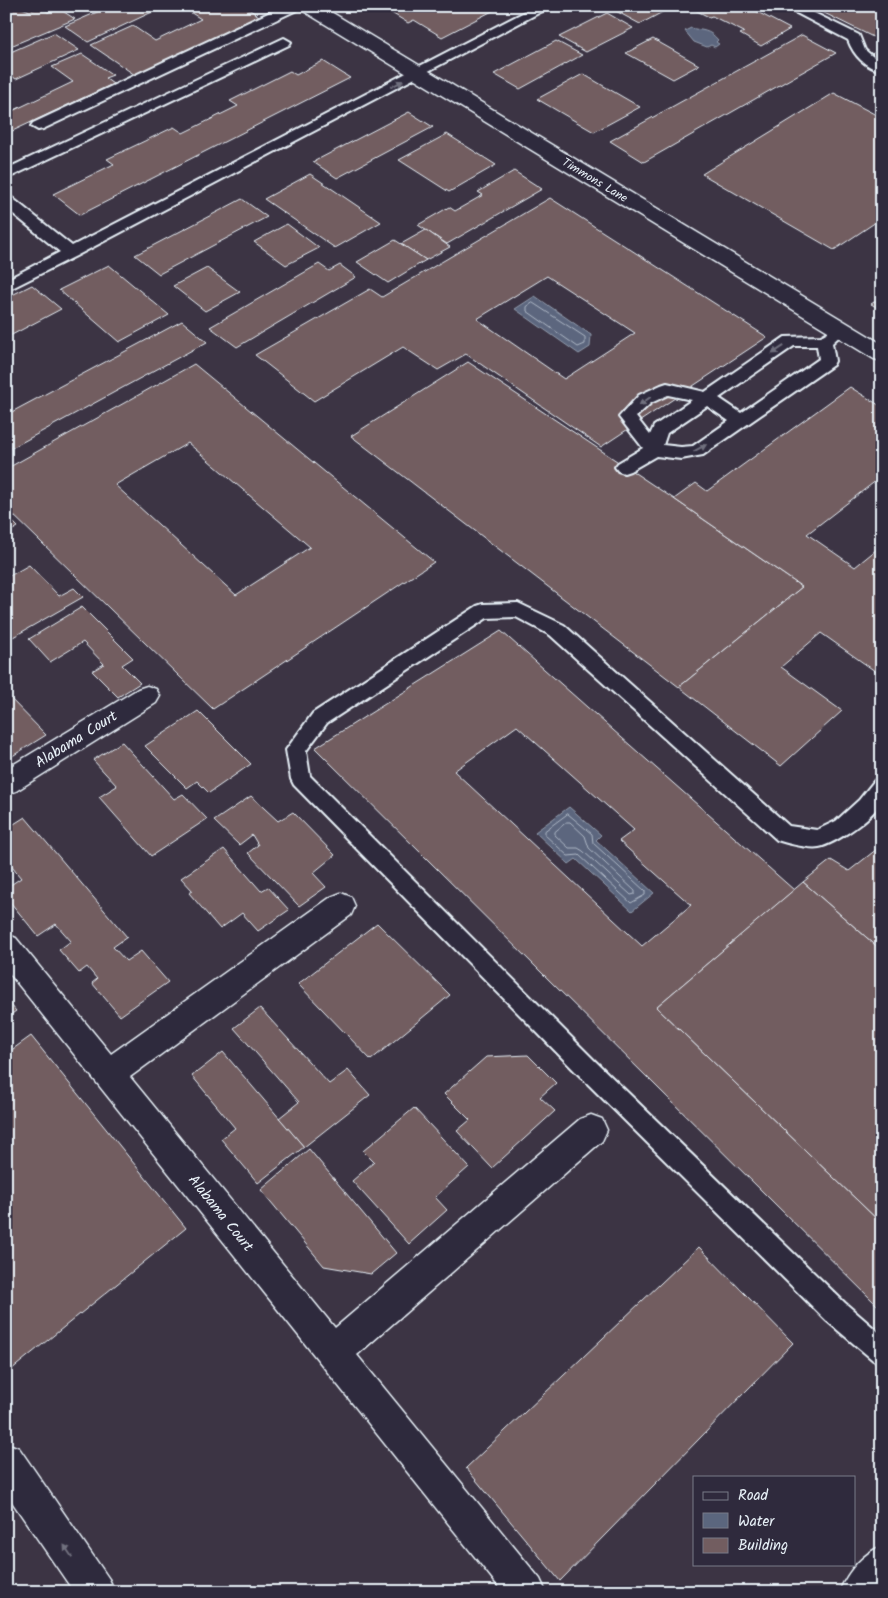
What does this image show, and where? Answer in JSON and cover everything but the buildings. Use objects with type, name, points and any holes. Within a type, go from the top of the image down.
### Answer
[{"type":"street","name":"Timmons Lane","points":[[308,6],[882,354]]},
{"type":"street","name":"Alabama Court","points":[[6,783],[147,696]]},
{"type":"street","points":[[109,1074],[341,906]]},
{"type":"street","name":"Alabama Court","points":[[6,947],[527,1592]]},
{"type":"street","points":[[334,1352],[591,1130]]},
{"type":"street","points":[[6,1461],[96,1592]]},
{"type":"street","points":[[858,1592],[882,1564]]},
{"type":"lane","points":[[38,126],[294,6]]},
{"type":"lane","points":[[6,286],[546,6]]},
{"type":"lane","points":[[789,6],[854,38],[860,51],[868,59],[882,67]]},
{"type":"lane","points":[[6,175],[284,42]]},
{"type":"lane","points":[[6,200],[71,253]]},
{"type":"lane","points":[[653,450],[660,430],[791,341],[824,341],[841,329]]},
{"type":"lane","points":[[624,467],[653,450],[681,453],[697,451],[827,361],[824,341]]},
{"type":"lane","points":[[653,450],[627,417],[645,399],[667,389],[708,398],[740,420]]},
{"type":"lane","points":[[882,786],[866,806],[843,827],[818,839],[784,834],[557,630],[518,610],[483,611],[320,718],[296,750],[301,779],[593,1074],[836,1312],[882,1351]]},
{"type":"water","points":[[691,28],[712,34],[719,44],[715,47],[711,45],[707,47],[694,42],[685,31]]},
{"type":"water","points":[[535,296],[591,335],[590,347],[579,354],[515,309]]},
{"type":"water","points":[[569,807],[601,835],[596,840],[654,893],[632,911],[576,859],[569,864],[535,832]]}]
